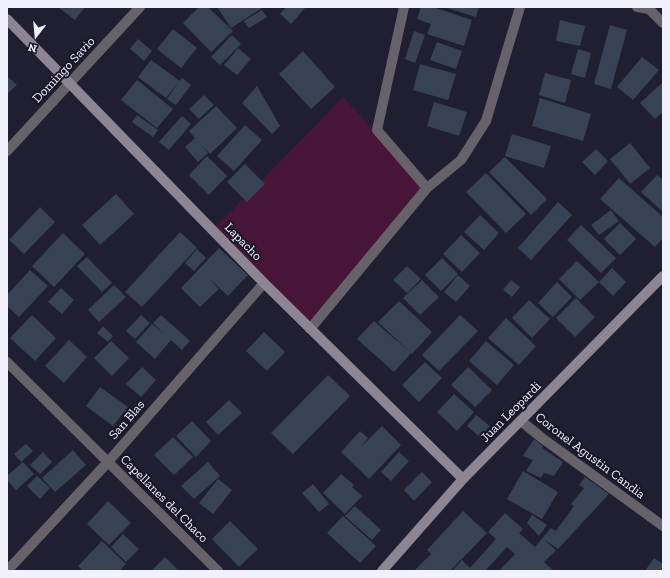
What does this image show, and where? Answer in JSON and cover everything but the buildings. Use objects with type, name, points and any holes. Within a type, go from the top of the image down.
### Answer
[{"type":"street","name":"Domingo Savio","points":[[7,151],[140,7]]},
{"type":"street","points":[[404,7],[377,130],[428,188]]},
{"type":"street","points":[[310,329],[428,188],[461,160],[486,121],[520,7]]},
{"type":"street","points":[[637,7],[650,8],[663,23]]},
{"type":"street","name":"Lapacho","points":[[7,19],[310,329],[463,479]]},
{"type":"street","name":"Juan Leopardi","points":[[382,571],[463,479],[522,421],[663,276]]},
{"type":"street","name":"San Blas","points":[[7,571],[108,462],[264,282]]},
{"type":"street","name":"Capellanes del Chaco","points":[[7,362],[218,571]]},
{"type":"street","name":"Coronel Agustin Candia","points":[[522,421],[542,438],[663,526]]},
{"type":"shaded area","points":[[343,97],[427,188],[310,329],[213,230]]}]
